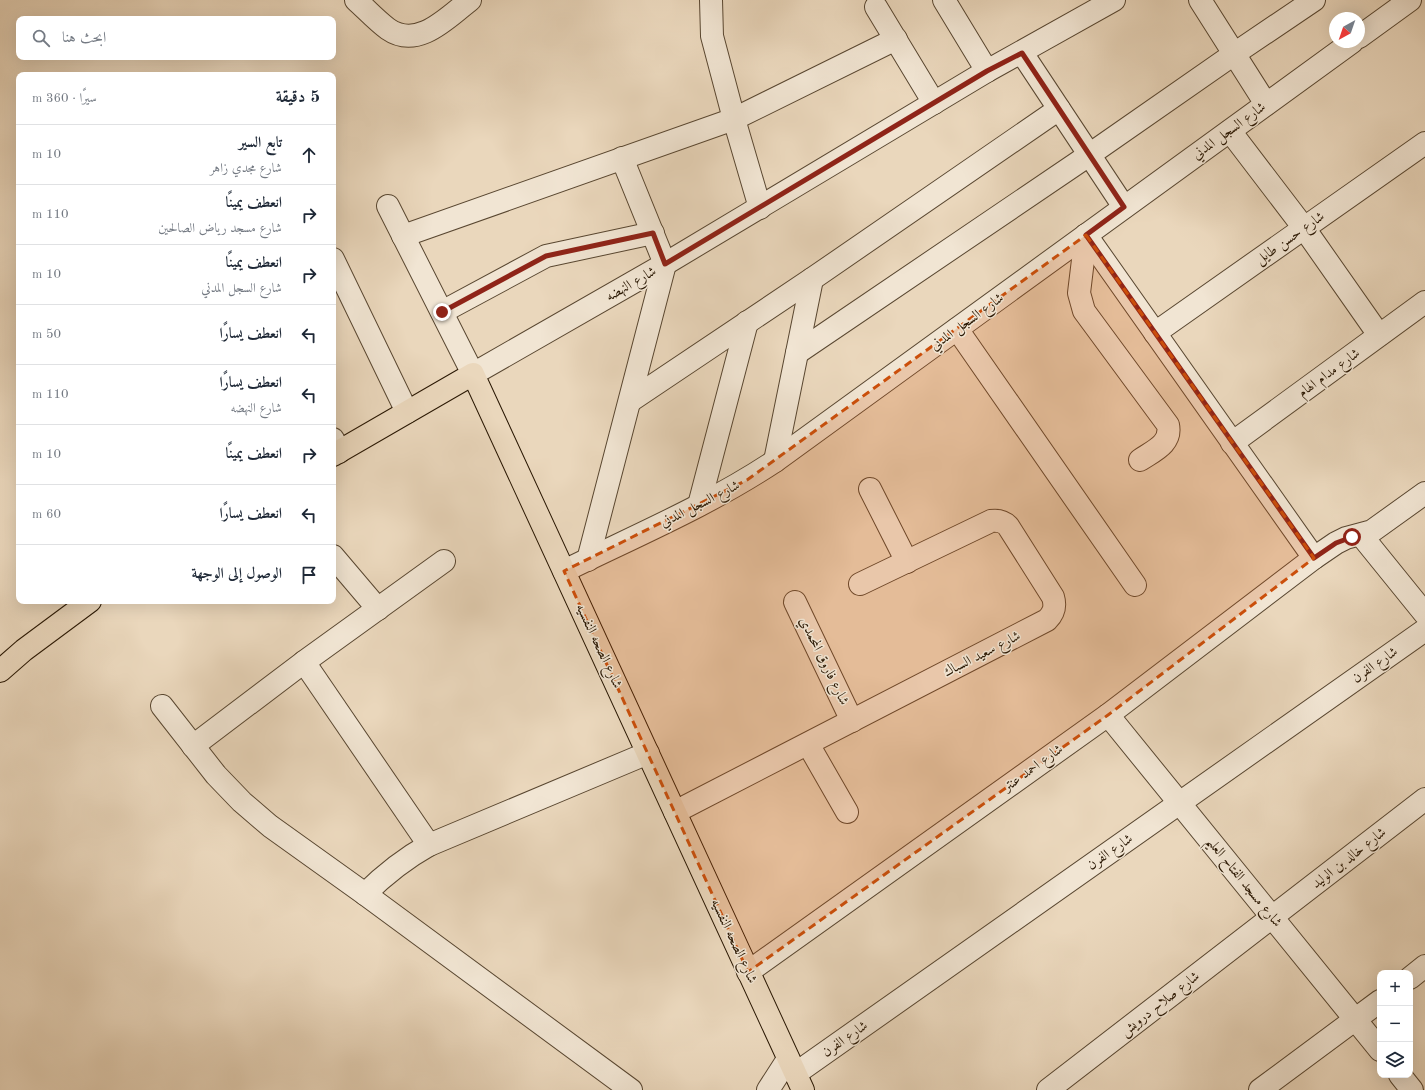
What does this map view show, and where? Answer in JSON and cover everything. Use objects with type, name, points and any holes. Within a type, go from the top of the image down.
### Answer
[{"type":"main road","name":"شارع النهضه","points":[[336,448],[407,412],[473,374]]},
{"type":"main road","name":"شارع الصحه النفسيه","points":[[473,374],[795,1075]]},
{"type":"main road","points":[[0,672],[24,650],[86,604]]},
{"type":"street","points":[[356,0],[389,30],[401,35],[415,35],[428,32],[470,0]]},
{"type":"street","points":[[711,0],[712,36],[760,208]]},
{"type":"street","points":[[944,0],[987,71]]},
{"type":"street","name":"شارع النهضه","points":[[473,374],[760,208],[987,71],[1022,53],[1114,0]]},
{"type":"street","points":[[1200,0],[1266,104]]},
{"type":"street","points":[[797,353],[1314,0]]},
{"type":"street","points":[[1365,33],[1410,0]]},
{"type":"street","points":[[876,7],[934,103]]},
{"type":"street","points":[[403,236],[734,118],[896,39]]},
{"type":"street","name":"شارع السجل المدني","points":[[564,571],[747,480],[1344,48]]},
{"type":"street","points":[[1022,53],[1124,207]]},
{"type":"street","points":[[630,401],[812,279],[1059,109]]},
{"type":"street","points":[[1230,130],[1304,228],[1379,335]]},
{"type":"street","name":"شارع حسن طايل","points":[[1155,333],[1425,143]]},
{"type":"street","points":[[588,560],[665,264],[622,158]]},
{"type":"street","name":"شارع الصحه النفسيه","points":[[388,206],[473,374]]},
{"type":"street","points":[[442,312],[546,256],[653,233]]},
{"type":"street","points":[[1086,235],[1314,558]]},
{"type":"street","points":[[1086,235],[1079,293],[1084,311],[1168,425],[1169,430],[1166,441],[1140,460]]},
{"type":"street","points":[[336,266],[407,412]]},
{"type":"street","points":[[775,461],[812,279]]},
{"type":"street","name":"شارع مدام الهام","points":[[1232,443],[1425,302]]},
{"type":"street","points":[[699,505],[747,322]]},
{"type":"street","points":[[956,329],[1134,585]]},
{"type":"street","points":[[870,489],[907,562]]},
{"type":"street","name":"شارع احمد عنتر","points":[[748,972],[1108,715],[1314,558],[1346,538],[1372,532],[1425,493]]},
{"type":"street","name":"شارع سعيد السباك","points":[[675,812],[1047,620],[1054,610],[1055,603],[1053,597],[1008,526],[1000,521],[991,521],[860,584]]},
{"type":"street","points":[[1361,535],[1425,614]]},
{"type":"street","points":[[336,560],[378,609]]},
{"type":"street","points":[[193,746],[304,662],[444,561]]},
{"type":"street","name":"شارع فاروق المحمدي","points":[[795,602],[852,721]]},
{"type":"street","name":"شارع الفرن","points":[[795,1075],[1425,630]]},
{"type":"street","points":[[304,662],[429,845]]},
{"type":"street","points":[[162,706],[222,780],[242,802],[270,826],[631,1090]]},
{"type":"street","name":"شارع مسجد الفتاح العليم","points":[[1108,715],[1377,1046]]},
{"type":"street","points":[[808,744],[847,812]]},
{"type":"street","points":[[365,894],[384,875],[406,858],[429,845],[648,753]]},
{"type":"street","name":"شارع خالد بن الوليد","points":[[1272,917],[1425,799]]},
{"type":"street","name":"شارع صلاح درويش","points":[[1048,1090],[1272,917]]},
{"type":"street","points":[[1413,976],[1425,966]]},
{"type":"street","points":[[1260,1090],[1377,1004]]},
{"type":"street","points":[[768,1090],[795,1075]]},
{"type":"street","points":[[1402,1078],[1412,1090]]},
{"type":"highlighted area","points":[[1086,235],[1314,558],[1108,715],[748,972],[564,571],[747,480]]},
{"type":"route","points":[[442,312],[546,256],[653,233],[665,264],[987,71],[1022,53],[1124,207],[1086,235],[1314,558],[1336,543],[1352,537]]}]
